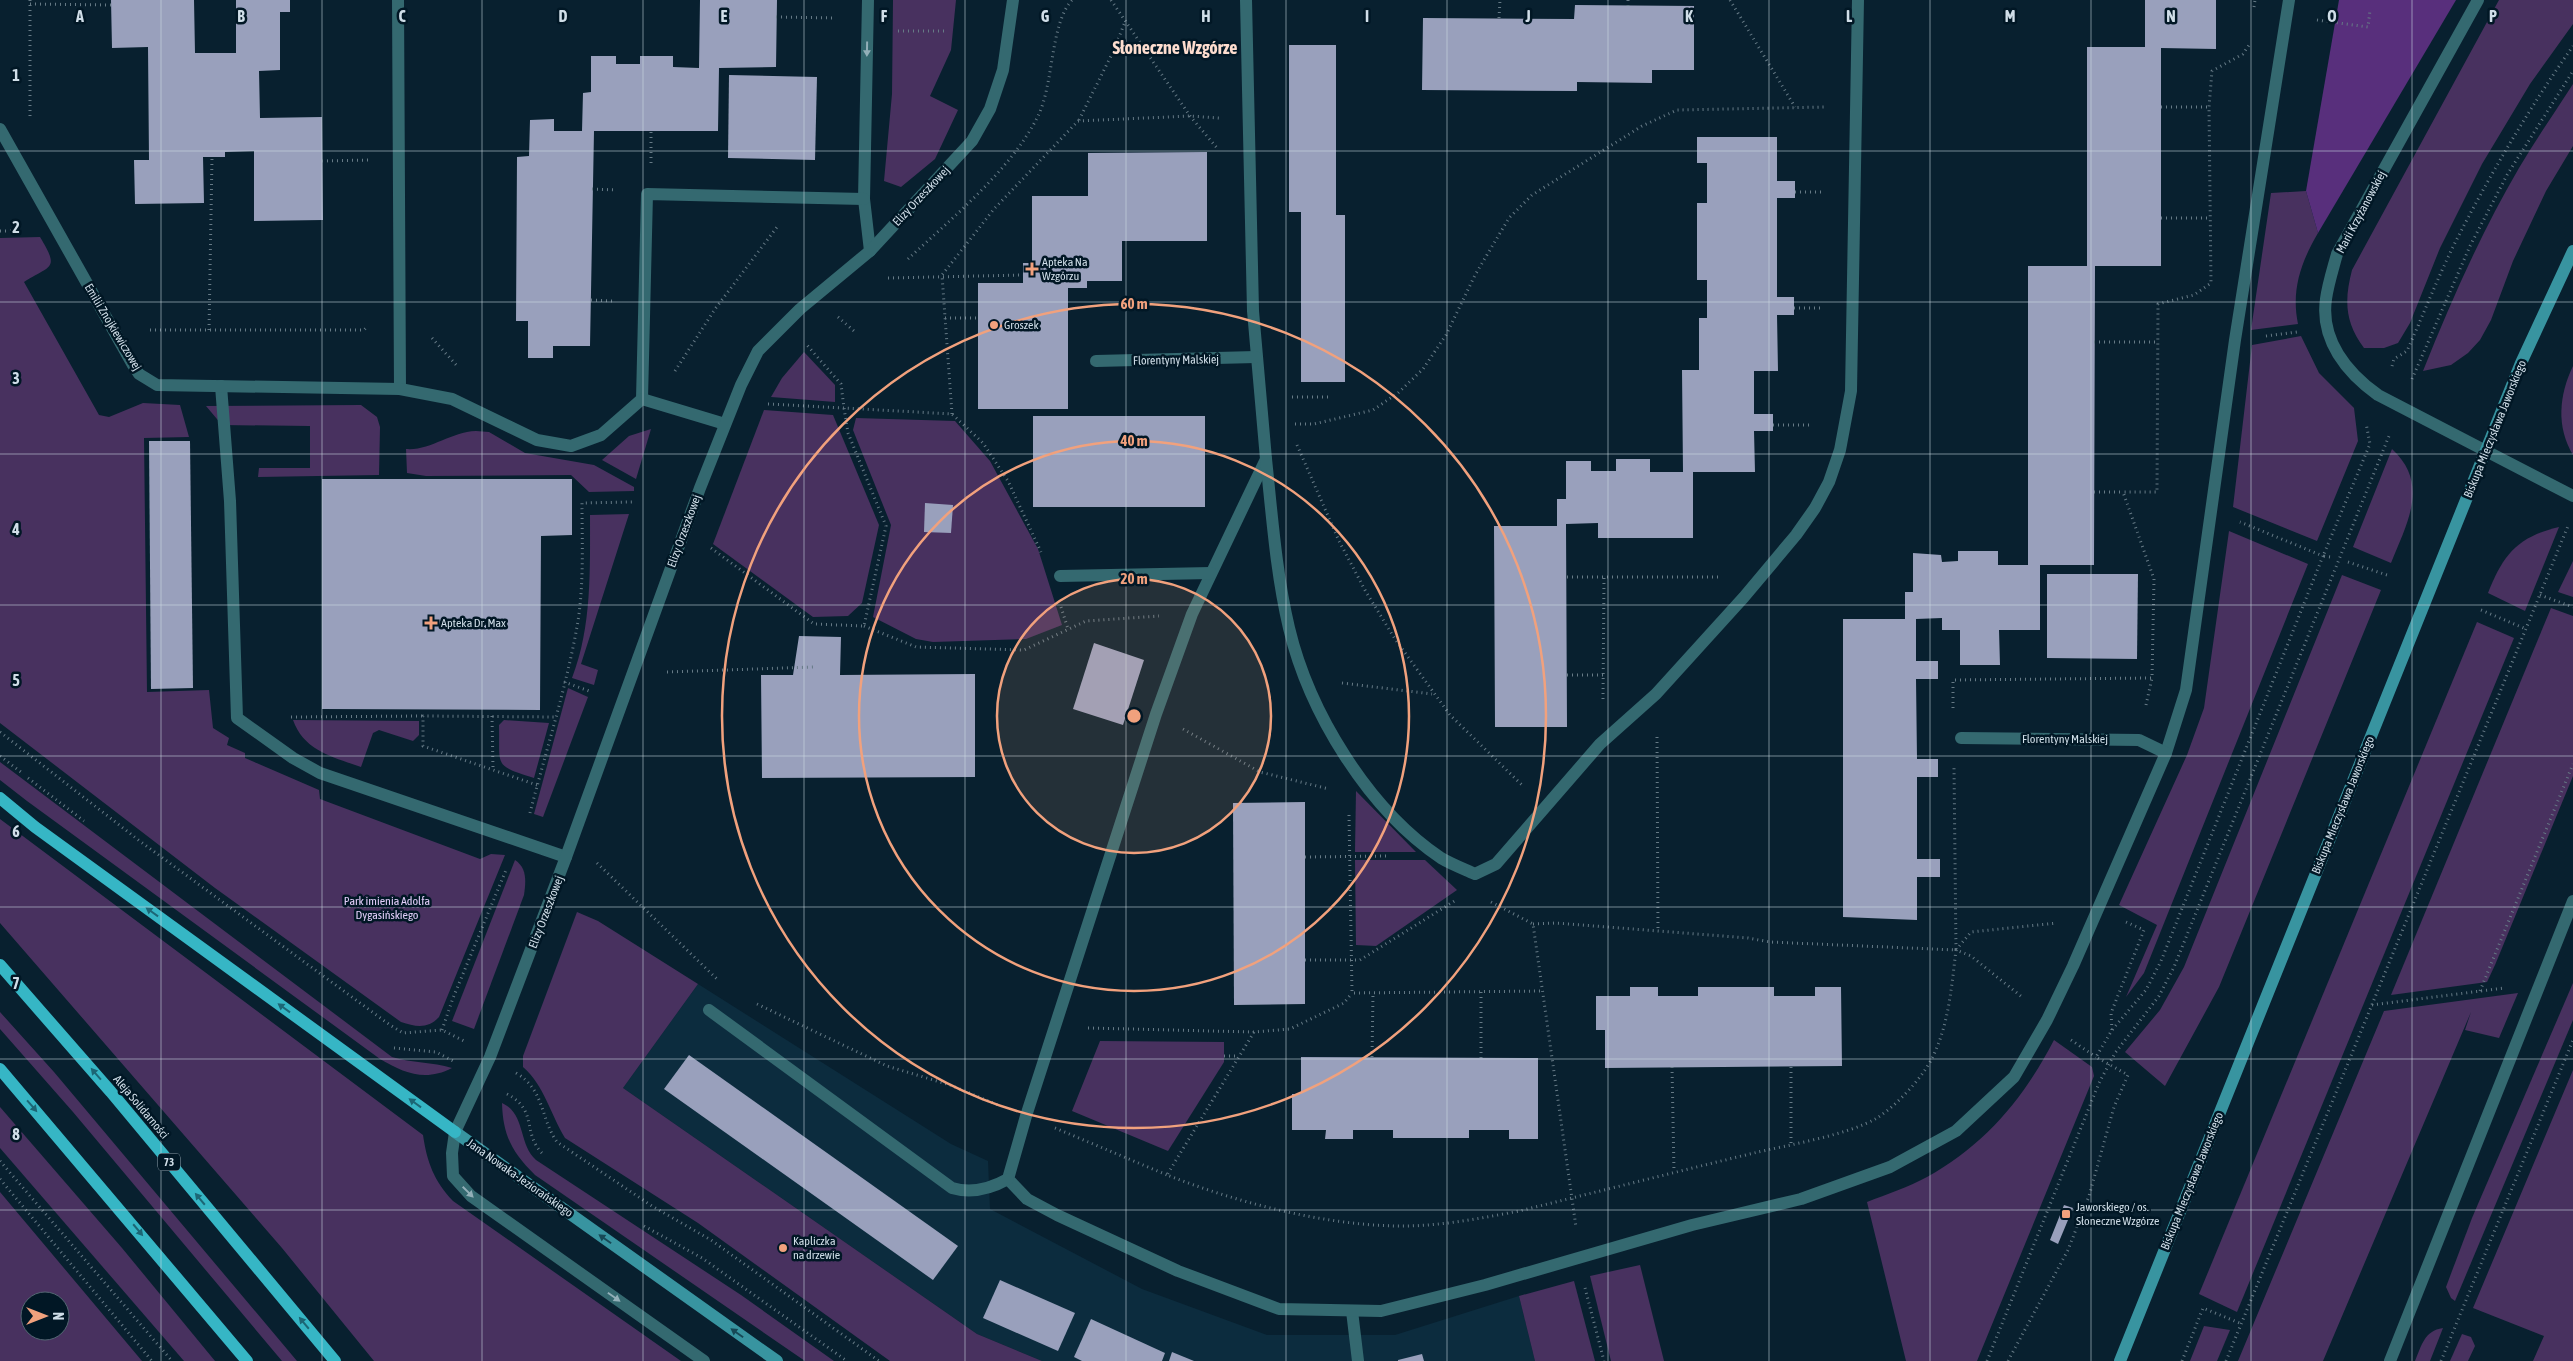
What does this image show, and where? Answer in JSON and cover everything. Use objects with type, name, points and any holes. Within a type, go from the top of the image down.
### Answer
[{"type":"main road","points":[[0,798],[43,832],[455,1132]]},
{"type":"main road","name":"Aleja Solidarności","points":[[0,965],[117,1100],[335,1361]]},
{"type":"main road","points":[[0,1069],[247,1361]]},
{"type":"street","points":[[398,0],[400,389]]},
{"type":"street","points":[[868,0],[864,199],[870,251]]},
{"type":"street","name":"Elizy Orzeszkowej","points":[[455,1132],[490,1057],[566,858],[700,488],[740,385],[758,351],[800,309],[870,251],[972,141],[986,117],[1003,70],[1013,0]]},
{"type":"street","points":[[1246,0],[1256,357],[1266,459],[1289,628],[1312,698],[1355,768],[1375,795],[1408,830],[1441,858],[1475,874],[1496,864],[1603,740],[1656,694],[1796,535],[1815,508],[1829,482],[1840,450],[1851,392],[1858,0]]},
{"type":"street","points":[[1008,1179],[1027,1199],[1034,1203],[1178,1271],[1278,1308],[1381,1311],[1485,1285],[1692,1225],[1801,1199],[1890,1167],[1956,1131],[2014,1077],[2047,1020],[2073,966],[2166,753],[2186,690],[2235,340],[2289,0]]},
{"type":"street","name":"Marii Krzyżanowskiej","points":[[2478,0],[2337,254],[2326,300],[2326,326],[2330,341],[2350,371],[2362,384],[2378,395],[2573,496]]},
{"type":"street","name":"Emilii Znojkiewiczowej","points":[[0,129],[139,374],[157,385],[400,389],[452,399],[537,440],[571,446],[601,436],[648,401]]},
{"type":"street","points":[[725,424],[648,401],[646,194],[864,199]]},
{"type":"street","name":"Biskupa Mieczysława Jaworskiego","points":[[2120,1361],[2521,363],[2573,252]]},
{"type":"street","name":"Florentyny Malskiej","points":[[1096,361],[1256,357]]},
{"type":"street","points":[[221,386],[230,501],[237,718],[293,758],[320,773],[566,858]]},
{"type":"street","points":[[709,1010],[952,1188],[967,1191],[982,1190],[1008,1179],[1156,714],[1192,614],[1266,459]]},
{"type":"street","points":[[1060,576],[1210,573]]},
{"type":"street","name":"Florentyny Malskiej","points":[[1961,738],[2139,740],[2166,753]]},
{"type":"street","points":[[2390,1361],[2573,901]]},
{"type":"street","name":"Jana Nowaka-Jeziorańskiego","points":[[704,1361],[472,1196],[453,1176],[452,1153],[455,1132],[777,1361]]},
{"type":"street","points":[[1352,1311],[1358,1361]]},
{"type":"path","points":[[1111,0],[1190,116],[1232,165],[1250,166]]},
{"type":"path","points":[[1499,18],[1500,0]]},
{"type":"path","points":[[1628,0],[1628,6]]},
{"type":"path","points":[[1730,0],[1795,108]]},
{"type":"path","points":[[2254,0],[2254,10]]},
{"type":"path","points":[[30,126],[30,2],[111,5]]},
{"type":"path","points":[[2287,15],[2368,27],[2370,10]]},
{"type":"path","points":[[776,17],[841,18]]},
{"type":"path","points":[[952,414],[942,276],[994,209],[1078,121],[1114,52],[1126,22]]},
{"type":"path","points":[[867,31],[945,31]]},
{"type":"path","points":[[2094,492],[2157,492],[2158,304],[2194,295],[2211,283],[2209,107],[2212,71],[2243,54],[2249,45],[2251,37]]},
{"type":"path","points":[[2391,366],[2394,359],[2407,351],[2457,239],[2495,168],[2543,89],[2573,46]]},
{"type":"path","points":[[2416,370],[2474,238],[2508,175],[2573,72]]},
{"type":"path","points":[[1288,424],[1314,424],[1373,410],[1398,393],[1423,369],[1446,335],[1479,268],[1509,218],[1532,195],[1586,159],[1642,126],[1678,110],[1856,107]]},
{"type":"path","points":[[2161,107],[2209,107]]},
{"type":"path","points":[[1078,121],[1190,116],[1250,119]]},
{"type":"path","points":[[650,165],[651,131]]},
{"type":"path","points":[[209,330],[212,158]]},
{"type":"path","points":[[322,161],[375,160]]},
{"type":"path","points":[[592,189],[625,190]]},
{"type":"path","points":[[1795,192],[1830,192]]},
{"type":"path","points":[[2161,218],[2210,218]]},
{"type":"path","points":[[648,401],[714,309],[781,221]]},
{"type":"path","points":[[885,278],[1023,276]]},
{"type":"path","points":[[591,300],[616,301]]},
{"type":"path","points":[[1794,308],[1808,308]]},
{"type":"path","points":[[838,317],[854,331]]},
{"type":"path","points":[[945,318],[978,318]]},
{"type":"path","points":[[141,330],[364,330],[374,322]]},
{"type":"path","points":[[2235,340],[2326,326]]},
{"type":"path","points":[[429,334],[462,371]]},
{"type":"path","points":[[2094,342],[2158,342]]},
{"type":"path","points":[[799,351],[806,343],[841,384],[848,433],[886,526],[864,626]]},
{"type":"path","points":[[767,396],[762,404],[952,414],[983,443],[1008,481],[1044,559]]},
{"type":"path","points":[[1289,397],[1329,397]]},
{"type":"path","points":[[2096,1057],[2112,1030],[2146,990],[2161,961],[2323,556],[2370,444],[2366,423]]},
{"type":"path","points":[[1773,425],[1822,425]]},
{"type":"path","points":[[1294,442],[1312,476],[1339,541],[1366,592],[1433,695],[1450,715],[1516,781],[1547,805]]},
{"type":"path","points":[[1987,1361],[2108,1064],[2123,1040],[2159,996],[2174,967],[2386,443]]},
{"type":"path","points":[[1953,709],[1953,680],[2152,678],[2154,579],[2123,492]]},
{"type":"path","points":[[529,817],[556,717],[578,620],[582,578],[582,503],[632,502]]},
{"type":"path","points":[[2236,520],[2323,556],[2330,557]]},
{"type":"path","points":[[2226,1361],[2568,525]]},
{"type":"path","points":[[708,546],[814,624],[864,626],[916,647],[1024,650],[1086,621],[1192,614]]},
{"type":"path","points":[[2348,562],[2387,575]]},
{"type":"path","points":[[1567,577],[1729,577]]},
{"type":"path","points":[[1603,740],[1604,577]]},
{"type":"path","points":[[2540,594],[2573,607]]},
{"type":"path","points":[[2482,610],[2526,629]]},
{"type":"path","points":[[662,672],[813,666]]},
{"type":"path","points":[[1567,675],[1603,675]]},
{"type":"path","points":[[1305,678],[1433,695]]},
{"type":"path","points":[[564,682],[595,694]]},
{"type":"path","points":[[1656,694],[1658,931]]},
{"type":"path","points":[[1156,714],[1260,772],[1349,794]]},
{"type":"path","points":[[423,716],[423,746],[479,767],[493,768],[537,785]]},
{"type":"path","points":[[492,716],[493,768]]},
{"type":"path","points":[[237,718],[556,717]]},
{"type":"path","points":[[0,732],[141,842],[390,1025],[404,1033],[442,1030],[458,1038]]},
{"type":"path","points":[[0,756],[92,827]]},
{"type":"path","points":[[1049,1126],[1167,1175],[1235,1198],[1315,1217],[1395,1226],[1453,1222],[1571,1198],[1856,1127],[1877,1118],[1910,1089],[1924,1072],[1944,1028],[1956,950],[1954,757]]},
{"type":"path","points":[[2480,991],[2573,764]]},
{"type":"path","points":[[1055,1027],[1254,1032],[1290,1029],[1344,1002],[1352,993],[1349,794],[1355,768]]},
{"type":"path","points":[[1304,856],[1350,856]]},
{"type":"path","points":[[592,858],[723,984]]},
{"type":"path","points":[[442,1030],[453,998],[507,869]]},
{"type":"path","points":[[1475,874],[1479,896]]},
{"type":"path","points":[[1305,960],[1360,960],[1457,900],[1479,896],[1533,924],[1556,923],[1770,942],[1956,950],[1971,956],[2021,998],[2026,990]]},
{"type":"path","points":[[2055,931],[2062,915]]},
{"type":"path","points":[[2112,1030],[2111,1013],[2144,930],[2125,922],[2120,930]]},
{"type":"path","points":[[1956,950],[1971,932],[2058,923]]},
{"type":"path","points":[[1533,924],[1580,1257],[1604,1361]]},
{"type":"path","points":[[2372,1005],[2540,983]]},
{"type":"path","points":[[1352,993],[1542,991]]},
{"type":"path","points":[[1481,992],[1481,1058]]},
{"type":"path","points":[[1372,993],[1372,1057]]},
{"type":"path","points":[[756,1004],[887,1066],[950,1085],[1006,1108]]},
{"type":"path","points":[[1167,1175],[1254,1032]]},
{"type":"path","points":[[2008,1361],[2068,1250],[2089,1196],[2114,1107],[2128,1074],[2096,1057],[2067,1037]]},
{"type":"path","points":[[2441,1361],[2573,1040]]},
{"type":"path","points":[[388,1044],[393,1048],[436,1052],[457,1062]]},
{"type":"path","points":[[1224,1056],[1239,1056]]},
{"type":"path","points":[[1672,1067],[1674,1172]]},
{"type":"path","points":[[1791,1067],[1791,1144]]},
{"type":"path","points":[[512,1071],[518,1073],[541,1100],[550,1132],[557,1142],[652,1206],[711,1240],[879,1361]]},
{"type":"path","points":[[506,1093],[520,1101],[524,1107],[535,1145],[551,1159]]},
{"type":"path","points":[[0,1161],[172,1361]]},
{"type":"path","points":[[0,1179],[152,1361]]},
{"type":"path","points":[[638,1222],[702,1258],[848,1361]]},
{"type":"path","points":[[2182,1361],[2203,1308],[2242,1324]]},
{"type":"shaded area","points":[[2339,0],[2456,0],[2318,233],[2306,191]]},
{"type":"shaded area","points":[[698,984],[951,1144],[988,1161],[990,1209],[1142,1289],[1267,1335],[1395,1335],[1519,1296],[1535,1361],[1042,1361],[977,1334],[623,1088]]},
{"type":"green space","points":[[893,0],[956,0],[951,50],[930,96],[958,110],[935,159],[901,187],[884,181],[892,94]]},
{"type":"green space","points":[[2499,0],[2573,0],[2573,24],[2530,84],[2482,164],[2440,248],[2410,323],[2398,343],[2384,348],[2364,348],[2353,329],[2348,311],[2347,301],[2352,270]]},
{"type":"green space","points":[[2573,84],[2573,146],[2546,191],[2513,261],[2491,320],[2480,340],[2468,353],[2451,365],[2423,371],[2456,293],[2492,217],[2525,157]]},
{"type":"green space","points":[[2306,191],[2318,233],[2302,266],[2299,277],[2296,300],[2298,324],[2251,330],[2271,193]]},
{"type":"green space","name":"Park imienia Adolfa Dygasińskiego","points":[[40,237],[50,256],[50,266],[24,282],[99,415],[109,417],[143,403],[180,405],[189,437],[144,438],[147,692],[209,690],[213,728],[229,738],[227,745],[245,753],[245,758],[319,790],[320,799],[480,859],[491,854],[505,855],[439,1017],[431,1024],[417,1026],[401,1022],[215,888],[0,723],[0,238]]},
{"type":"green space","points":[[2301,336],[2319,373],[2354,408],[2358,441],[2317,541],[2233,507],[2252,345]]},
{"type":"green space","points":[[804,352],[835,385],[835,402],[771,397],[782,378]]},
{"type":"green space","points":[[2573,366],[2573,455],[2564,433],[2561,411],[2565,388]]},
{"type":"green space","points":[[361,405],[377,417],[380,427],[379,475],[258,477],[259,468],[310,468],[310,426],[222,425],[206,406]]},
{"type":"green space","points":[[764,410],[833,415],[879,525],[862,603],[848,616],[813,617],[713,544]]},
{"type":"green space","points":[[856,418],[955,421],[990,461],[1038,549],[1062,625],[1026,639],[933,642],[916,639],[873,617],[891,525],[853,430]]},
{"type":"green space","points":[[651,429],[636,479],[602,460],[629,436]]},
{"type":"green space","points":[[476,431],[489,432],[525,453],[594,465],[634,487],[634,491],[589,492],[571,475],[426,476],[407,473],[406,449],[423,447],[457,435]]},
{"type":"green space","points":[[2392,449],[2404,462],[2413,490],[2408,519],[2391,563],[2353,547]]},
{"type":"green space","points":[[629,514],[581,664],[598,670],[594,685],[572,678],[579,659],[586,618],[590,577],[590,515]]},
{"type":"green space","points":[[2559,527],[2525,611],[2488,593],[2500,568],[2513,550],[2532,536]]},
{"type":"green space","points":[[2229,531],[2308,564],[2144,973],[2126,997],[2157,925],[2119,905],[2187,755],[2204,708]]},
{"type":"green space","points":[[2573,561],[2573,597],[2558,592]]},
{"type":"green space","points":[[2342,575],[2381,590],[2219,987],[2165,1086],[2125,1052],[2160,1010],[2184,967]]},
{"type":"green space","points":[[2551,608],[2573,616],[2573,776],[2495,965],[2487,982],[2391,995]]},
{"type":"green space","points":[[2477,622],[2514,638],[2237,1312],[2199,1294]]},
{"type":"green space","points":[[568,688],[588,697],[543,817],[534,814]]},
{"type":"green space","points":[[293,720],[419,721],[419,735],[413,741],[379,730],[373,733],[361,767],[330,756],[312,746],[298,731]]},
{"type":"green space","points":[[504,720],[549,723],[534,778],[511,770],[501,762],[499,725]]},
{"type":"green space","points":[[0,762],[392,1057],[452,1068],[433,1074],[415,1074],[406,1072],[380,1059],[0,780]]},
{"type":"green space","points":[[1356,791],[1416,852],[1355,852]]},
{"type":"green space","points":[[0,819],[423,1135],[432,1171],[446,1194],[453,1201],[681,1361],[374,1361],[282,1248],[0,923]]},
{"type":"green space","points":[[515,860],[524,871],[524,895],[474,1029],[452,1021]]},
{"type":"green space","points":[[1355,860],[1425,860],[1457,890],[1376,946],[1356,945]]},
{"type":"green space","points":[[577,912],[598,921],[698,984],[623,1088],[977,1334],[1042,1361],[890,1361],[698,1223],[565,1138],[542,1091],[523,1067],[523,1056]]},
{"type":"green space","points":[[2573,983],[2573,1020],[2455,1301],[2451,1298],[2446,1287],[2472,1218]]},
{"type":"green space","points":[[2518,993],[2499,1038],[2465,1030],[2471,1012],[2323,1361],[2238,1361],[2384,1011]]},
{"type":"green space","points":[[0,1012],[54,1072],[297,1361],[282,1361],[73,1112],[0,1029]]},
{"type":"green space","points":[[2054,1040],[2092,1067],[2094,1076],[1977,1361],[1906,1361],[1867,1202],[1920,1181],[1948,1164],[1985,1135],[2030,1081]]},
{"type":"green space","points":[[1100,1041],[1224,1042],[1224,1062],[1168,1151],[1072,1111]]},
{"type":"green space","points":[[2573,1070],[2573,1361],[2533,1361],[2544,1336],[2473,1308]]},
{"type":"green space","points":[[502,1103],[515,1114],[526,1146],[536,1160],[741,1295],[834,1361],[805,1361],[535,1175],[520,1159],[510,1143],[504,1125]]},
{"type":"green space","points":[[0,1107],[122,1248],[215,1361],[184,1361],[0,1148]]},
{"type":"green space","points":[[0,1192],[142,1361],[0,1361]]},
{"type":"green space","points":[[1640,1265],[1664,1361],[1611,1361],[1590,1276]]},
{"type":"green space","points":[[1574,1281],[1595,1361],[1535,1361],[1519,1296]]},
{"type":"green space","points":[[2204,1326],[2230,1330],[2217,1361],[2190,1361]]},
{"type":"green space","points":[[2443,1328],[2430,1361],[2415,1361],[2424,1340],[2432,1332]]},
{"type":"green space","points":[[2462,1334],[2471,1337],[2475,1346],[2468,1361],[2450,1361]]},
{"type":"building","points":[[111,0],[194,0],[195,53],[236,53],[236,0],[290,0],[290,12],[280,12],[280,70],[259,71],[260,118],[322,117],[323,220],[254,221],[254,151],[225,152],[225,157],[203,157],[204,203],[135,204],[134,160],[149,160],[148,47],[112,48]]},
{"type":"building","points":[[700,0],[777,0],[776,67],[719,68],[718,131],[594,131],[590,346],[553,346],[553,358],[528,358],[528,321],[516,321],[517,157],[529,156],[530,120],[554,119],[554,131],[582,131],[583,93],[591,92],[591,56],[616,56],[616,64],[640,64],[640,56],[673,56],[673,67],[699,68]]},
{"type":"building","points":[[2145,0],[2216,0],[2216,49],[2161,48],[2161,266],[2095,266],[2094,565],[2040,565],[2040,630],[1999,630],[2000,665],[1960,665],[1960,630],[1942,630],[1942,618],[1916,619],[1916,661],[1938,661],[1938,679],[1916,679],[1917,759],[1938,759],[1938,777],[1917,777],[1917,859],[1940,859],[1940,877],[1917,877],[1917,920],[1843,917],[1843,619],[1905,619],[1905,592],[1913,592],[1913,553],[1941,555],[1942,562],[1958,561],[1958,551],[1998,551],[1998,565],[2028,565],[2028,266],[2087,266],[2087,47],[2145,47]]},
{"type":"building","points":[[1575,5],[1694,6],[1694,70],[1652,70],[1652,83],[1577,82],[1577,91],[1422,90],[1423,18],[1574,19]]},
{"type":"building","points":[[1289,45],[1336,45],[1336,215],[1345,215],[1345,382],[1301,382],[1301,212],[1289,212]]},
{"type":"building","points":[[729,75],[817,77],[815,160],[728,158]]},
{"type":"building","points":[[1697,137],[1777,137],[1777,181],[1795,181],[1795,198],[1777,198],[1777,297],[1794,297],[1794,315],[1777,315],[1778,371],[1754,371],[1754,414],[1773,414],[1773,431],[1754,431],[1755,472],[1693,472],[1693,538],[1598,538],[1598,523],[1566,524],[1567,727],[1495,727],[1494,526],[1557,526],[1557,499],[1566,499],[1566,461],[1591,461],[1591,471],[1616,471],[1616,459],[1650,459],[1650,472],[1683,472],[1682,370],[1699,370],[1699,318],[1707,318],[1707,280],[1697,280],[1697,203],[1707,203],[1707,163],[1697,163]]},
{"type":"building","points":[[1207,152],[1207,241],[1122,241],[1122,281],[1087,281],[1087,288],[1068,288],[1068,409],[978,409],[978,283],[1023,283],[1023,263],[1032,263],[1032,196],[1088,196],[1088,153]]},
{"type":"building","points":[[1033,416],[1205,416],[1205,507],[1033,507]]},
{"type":"building","points":[[149,441],[190,441],[193,688],[151,689]]},
{"type":"building","name":"Apteka Dr. Max","points":[[322,479],[572,479],[572,535],[541,536],[540,710],[322,709]]},
{"type":"building","points":[[925,503],[953,505],[951,533],[924,532]]},
{"type":"building","points":[[2047,574],[2138,574],[2137,659],[2047,658]]},
{"type":"building","points":[[799,636],[841,637],[840,675],[975,674],[975,777],[762,778],[761,675],[793,675]]},
{"type":"building","points":[[1094,643],[1144,660],[1123,725],[1073,709]]},
{"type":"building","points":[[1305,802],[1305,1004],[1234,1005],[1233,803]]},
{"type":"building","points":[[1630,987],[1658,987],[1658,996],[1698,996],[1698,987],[1774,987],[1774,996],[1815,996],[1815,987],[1841,987],[1842,1066],[1605,1068],[1605,1030],[1596,1030],[1596,996],[1630,996]]},
{"type":"building","points":[[689,1055],[958,1246],[933,1280],[664,1089]]},
{"type":"building","points":[[1301,1057],[1538,1058],[1538,1139],[1509,1139],[1509,1130],[1469,1130],[1469,1138],[1393,1138],[1393,1130],[1353,1130],[1353,1139],[1325,1139],[1326,1130],[1292,1130],[1292,1094],[1301,1094]]},
{"type":"building","points":[[2064,1205],[2073,1208],[2058,1244],[2050,1240]]},
{"type":"building","points":[[1000,1280],[1075,1313],[1058,1351],[983,1318]]},
{"type":"building","points":[[1091,1319],[1165,1353],[1162,1361],[1082,1361],[1074,1357]]},
{"type":"building","points":[[1172,1352],[1194,1361],[1169,1361]]},
{"type":"building","points":[[1422,1354],[1424,1361],[1398,1361],[1398,1360]]},
{"type":"place","name":"Apteka Na Wzgórzu","points":[[1032,269]]},
{"type":"place","name":"Groszek","points":[[994,325]]},
{"type":"place","name":"Apteka Dr. Max","points":[[431,623]]},
{"type":"place","name":"Jaworskiego / os. Słoneczne Wzgórze","points":[[2066,1214]]},
{"type":"place","name":"Kapliczka na drzewie","points":[[783,1248]]},
{"type":"district","name":"Słoneczne Wzgórze","points":[[1175,47]]}]
